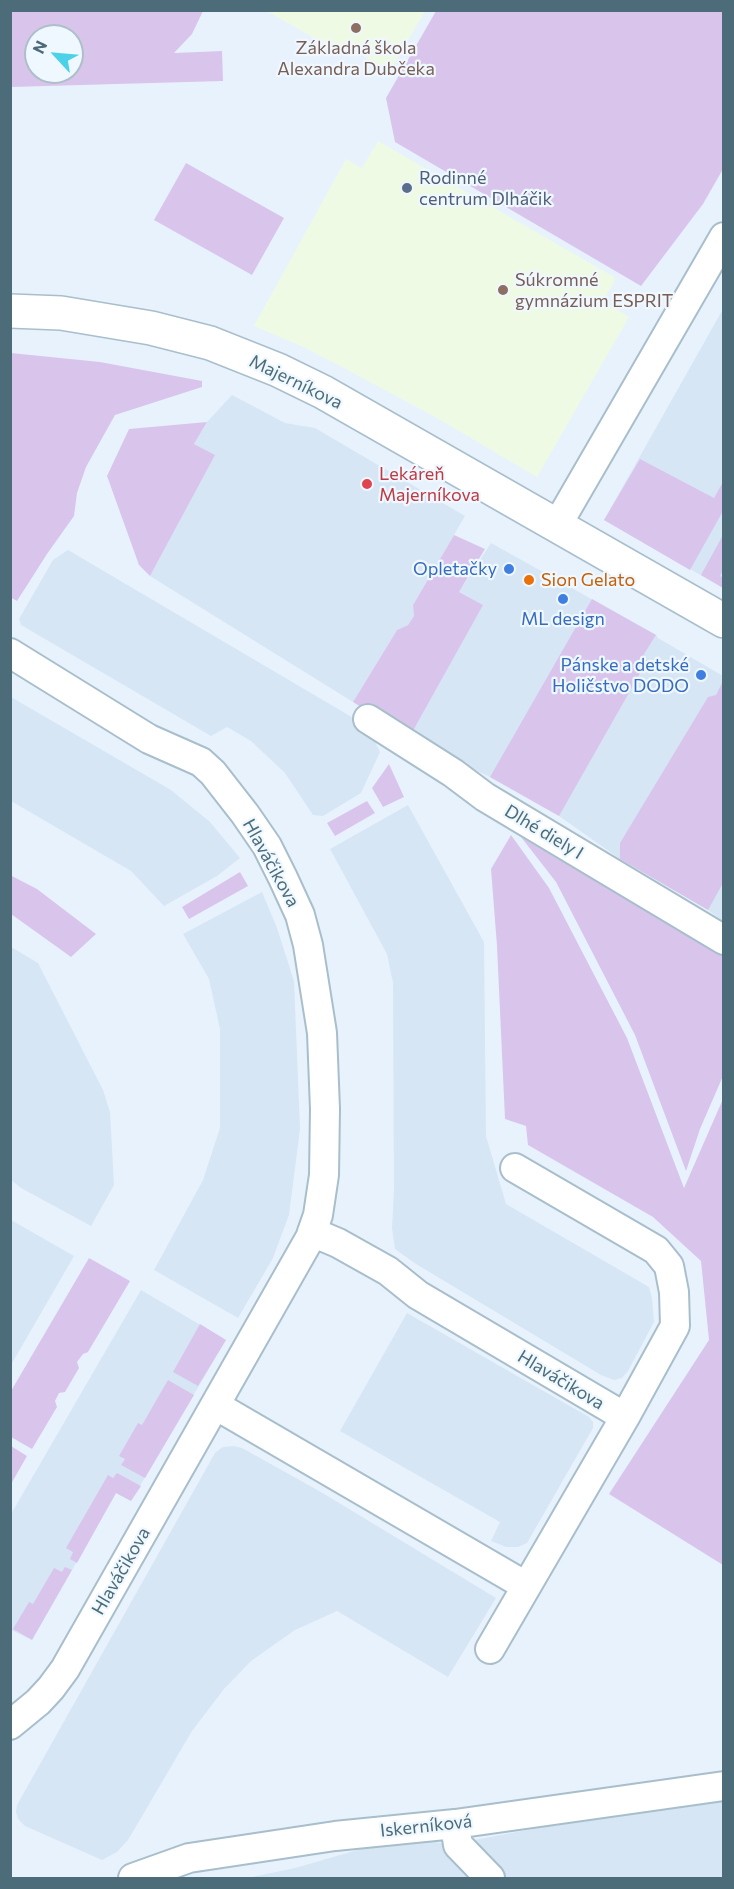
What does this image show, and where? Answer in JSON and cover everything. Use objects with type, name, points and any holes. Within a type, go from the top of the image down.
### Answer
[{"type":"street","points":[[556,527],[723,237]]},
{"type":"street","name":"Majerníkova","points":[[10,311],[61,313],[151,328],[210,343],[268,366],[323,392],[723,621]]},
{"type":"street","name":"Hlaváčikova","points":[[10,653],[149,739],[201,762],[213,772],[258,833],[300,915],[308,945],[322,1033],[325,1109],[325,1154],[320,1205],[312,1232],[282,1290],[65,1669],[38,1702],[10,1725]]},
{"type":"street","name":"Dlhé diely I","points":[[368,719],[453,773],[485,797],[723,940]]},
{"type":"street","name":"Hlaváčikova","points":[[490,1649],[625,1418],[675,1326],[674,1292],[669,1266],[656,1251],[515,1168]]},
{"type":"street","name":"Hlaváčikova","points":[[312,1232],[338,1243],[388,1271],[418,1295],[625,1418]]},
{"type":"street","points":[[215,1405],[526,1586]]},
{"type":"street","name":"Iskerníková","points":[[132,1878],[189,1858],[335,1836],[455,1824],[723,1786]]},
{"type":"street","points":[[455,1824],[458,1845],[490,1878]]},
{"type":"shaded area","points":[[10,11],[203,11],[192,34],[174,53],[222,51],[223,81],[11,87]]},
{"type":"shaded area","name":"Základná škola Alexandra Dubčeka","points":[[267,11],[425,11],[390,71],[345,45],[340,53]]},
{"type":"shaded area","points":[[436,11],[723,11],[723,169],[703,204],[641,286],[395,142],[386,98]]},
{"type":"shaded area","name":"Súkromné gymnázium ESPRIT","points":[[378,141],[614,277],[614,282],[603,301],[629,317],[537,477],[437,418],[342,367],[254,326],[346,159],[362,168]]},
{"type":"shaded area","points":[[186,163],[284,218],[252,275],[154,220]]},
{"type":"shaded area","points":[[723,309],[723,588],[604,520]]},
{"type":"shaded area","points":[[11,353],[100,362],[202,381],[202,387],[115,415],[86,467],[77,493],[74,516],[17,601],[10,597]]},
{"type":"shaded area","points":[[232,395],[285,423],[315,428],[465,516],[413,605],[415,616],[408,625],[397,630],[353,702],[150,576],[214,455],[194,444],[207,422]]},
{"type":"shaded area","points":[[207,422],[194,444],[215,455],[150,576],[139,565],[107,476],[129,429]]},
{"type":"shaded area","points":[[640,459],[714,498],[723,482],[723,511],[690,570],[604,520]]},
{"type":"shaded area","points":[[454,535],[485,549],[459,592],[483,605],[409,738],[353,702],[397,630],[408,625],[414,616],[413,605]]},
{"type":"shaded area","points":[[723,535],[723,570],[720,576],[723,578],[723,588],[701,575]]},
{"type":"shaded area","points":[[491,543],[656,635],[723,676],[723,921],[620,859],[559,816],[490,777],[409,738],[482,605],[459,592]]},
{"type":"shaded area","points":[[68,550],[367,726],[380,752],[361,793],[323,816],[313,815],[285,773],[251,741],[227,727],[211,736],[21,625],[19,619],[53,560]]},
{"type":"shaded area","points":[[592,599],[656,635],[644,654],[647,661],[559,816],[490,777]]},
{"type":"shaded area","points":[[723,681],[723,883],[708,910],[620,859],[620,843],[708,697],[716,695]]},
{"type":"shaded area","points":[[11,697],[171,790],[210,822],[240,858],[217,876],[164,906],[131,871],[11,801]]},
{"type":"shaded area","points":[[389,764],[404,797],[383,807],[372,788]]},
{"type":"shaded area","points":[[367,801],[375,813],[335,836],[327,823]]},
{"type":"shaded area","points":[[408,805],[484,942],[486,1136],[506,1204],[649,1287],[654,1322],[622,1378],[614,1380],[601,1375],[416,1264],[395,1249],[392,1228],[394,1190],[393,983],[387,954],[330,849]]},
{"type":"shaded area","points":[[511,835],[549,888],[627,1038],[684,1188],[723,1099],[723,1565],[609,1494],[709,1340],[701,1261],[653,1217],[528,1145],[526,1126],[505,1119],[491,869]]},
{"type":"shaded area","points":[[521,837],[723,956],[723,1076],[700,1129],[686,1171],[635,1035],[556,882]]},
{"type":"shaded area","points":[[240,872],[248,886],[189,919],[182,907]]},
{"type":"shaded area","points":[[10,875],[37,889],[96,934],[71,957],[11,914]]},
{"type":"shaded area","points":[[262,892],[277,928],[294,981],[300,1129],[289,1215],[273,1258],[238,1318],[154,1270],[203,1180],[220,1128],[220,1029],[209,979],[183,934]]},
{"type":"shaded area","points":[[11,947],[38,963],[103,1090],[110,1112],[114,1185],[91,1226],[21,1188],[11,1180]]},
{"type":"shaded area","points":[[11,1220],[74,1256],[11,1365]]},
{"type":"shaded area","points":[[89,1258],[130,1281],[88,1352],[83,1354],[77,1362],[79,1368],[65,1392],[59,1393],[55,1401],[57,1407],[32,1449],[11,1437],[11,1391]]},
{"type":"shaded area","points":[[141,1290],[226,1340],[131,1501],[116,1493],[32,1640],[11,1630],[11,1514]]},
{"type":"shaded area","points":[[407,1313],[589,1417],[593,1422],[593,1428],[527,1543],[518,1547],[506,1547],[491,1541],[500,1522],[340,1431]]},
{"type":"shaded area","points":[[200,1324],[226,1340],[198,1386],[173,1372]]},
{"type":"shaded area","points":[[168,1380],[194,1395],[145,1478],[121,1465],[125,1459],[119,1456],[138,1423],[142,1425]]},
{"type":"shaded area","points":[[11,1446],[27,1456],[11,1484]]},
{"type":"shaded area","points":[[223,1447],[242,1448],[321,1492],[496,1598],[448,1677],[337,1611],[295,1630],[251,1661],[224,1689],[192,1731],[128,1840],[117,1852],[102,1860],[25,1826],[18,1819],[17,1805],[215,1453]]},
{"type":"shaded area","points":[[117,1473],[141,1486],[131,1501],[116,1493],[77,1563],[70,1559],[73,1552],[66,1548],[108,1475],[113,1478]]},
{"type":"shaded area","points":[[65,1567],[72,1570],[32,1640],[13,1629],[29,1602],[33,1604],[54,1568],[62,1572]]},
{"type":"shaded area","points":[[723,1793],[723,1878],[500,1878],[469,1841]]},
{"type":"shaded area","points":[[403,1837],[448,1844],[480,1878],[247,1878],[295,1868]]},
{"type":"place","name":"Základná škola Alexandra Dubčeka","points":[[356,28]]},
{"type":"place","name":"Rodinné centrum Dlháčik","points":[[407,188]]},
{"type":"place","name":"Súkromné gymnázium ESPRIT","points":[[503,290]]},
{"type":"place","name":"Lekáreň Majerníkova","points":[[367,484]]},
{"type":"place","name":"Opletačky","points":[[509,569]]},
{"type":"place","name":"Sion Gelato","points":[[529,580]]},
{"type":"place","name":"ML design","points":[[563,599]]},
{"type":"place","name":"Pánske a detské Holičstvo DODO","points":[[701,675]]}]
